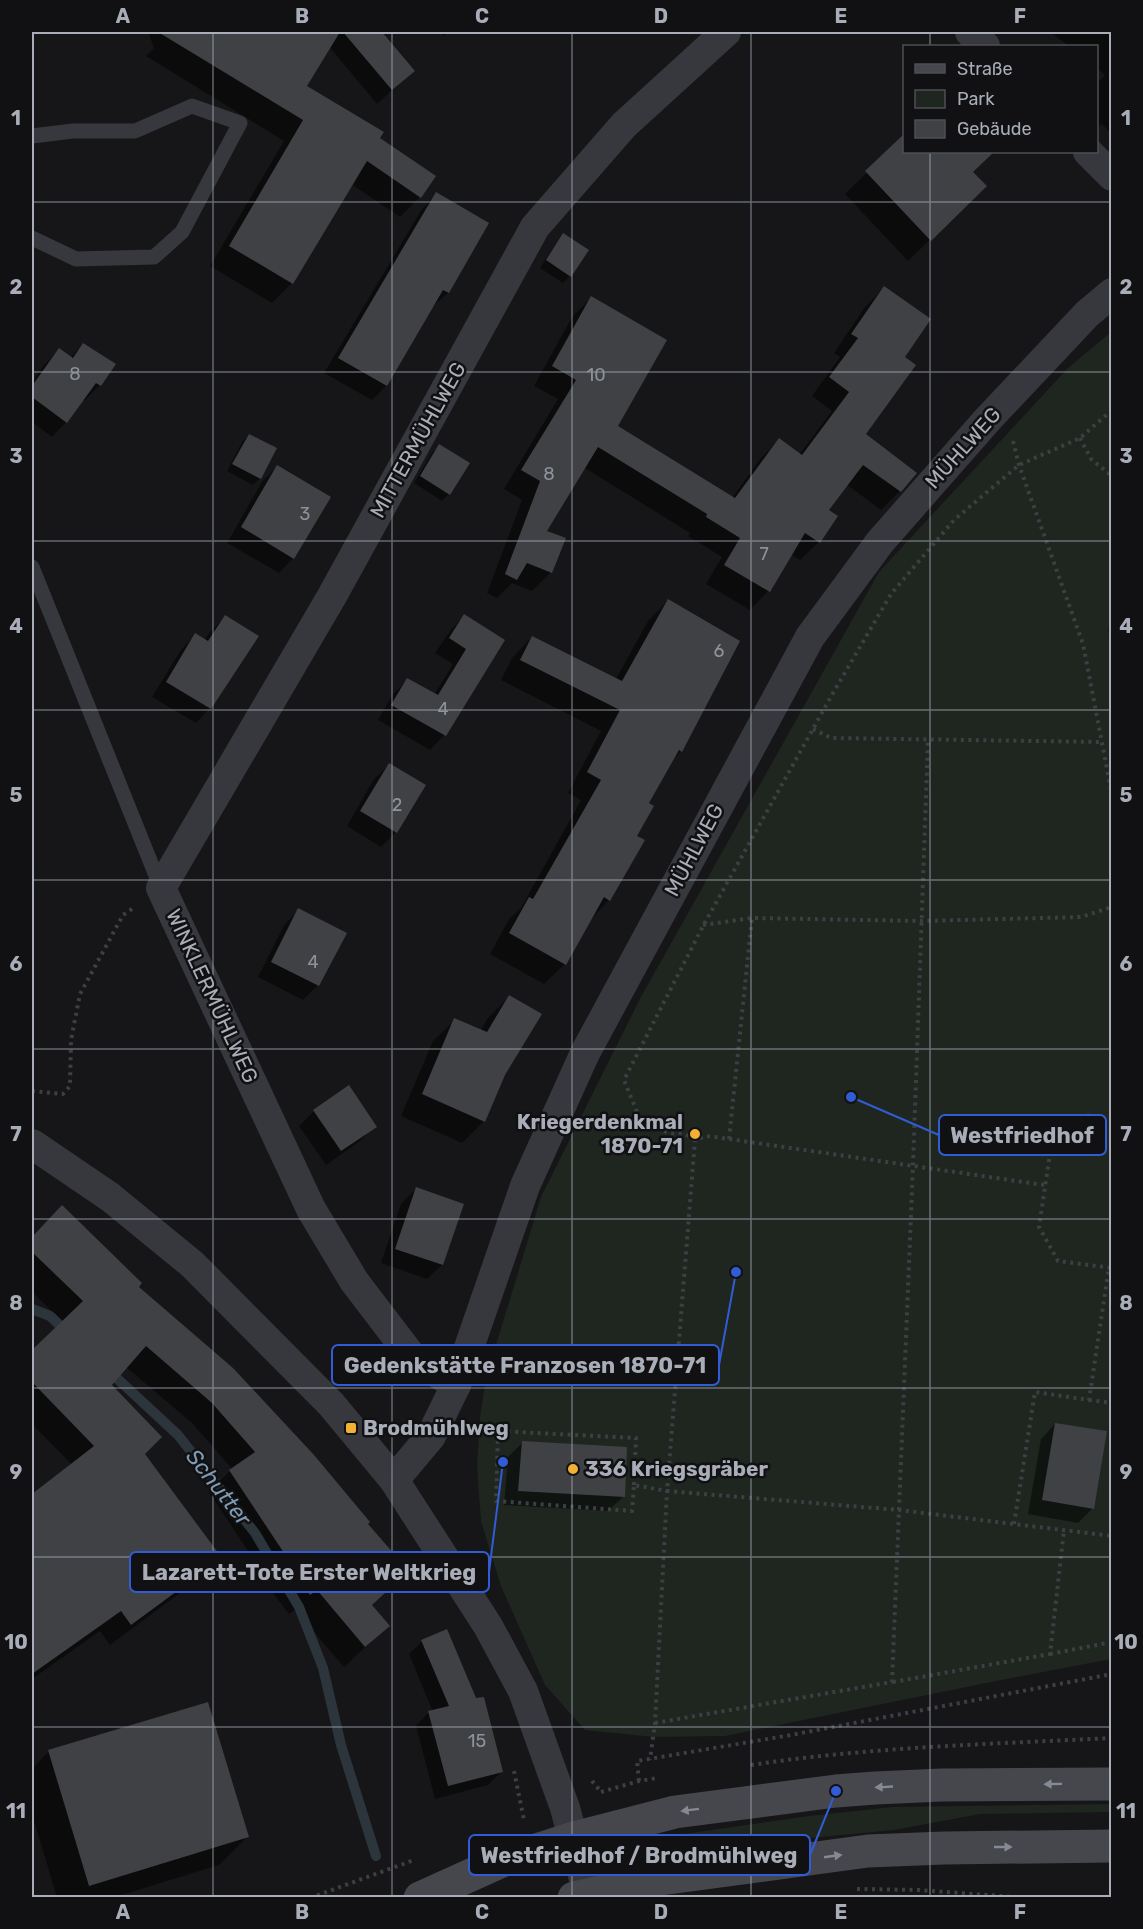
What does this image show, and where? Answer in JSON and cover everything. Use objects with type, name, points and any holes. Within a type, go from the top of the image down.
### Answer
[{"type":"main road","points":[[420,1898],[502,1861],[574,1838],[675,1812],[836,1791],[942,1785],[1112,1784]]},
{"type":"main road","points":[[581,1896],[653,1880],[868,1851],[1112,1846]]},
{"type":"street","name":"MITTERMÜHLWEG","points":[[161,888],[332,596],[535,227],[624,124],[726,32]]},
{"type":"street","points":[[970,32],[984,45]]},
{"type":"street","points":[[1089,153],[1112,176]]},
{"type":"street","name":"MÜHLWEG","points":[[394,1480],[431,1436],[456,1385],[525,1186],[585,1053],[810,637],[880,542],[988,419],[1087,314],[1112,293]]},
{"type":"street","name":"WINKLERMÜHLWEG","points":[[161,888],[311,1209],[354,1281],[412,1357],[456,1385]]},
{"type":"street","points":[[32,1144],[110,1197],[192,1264],[331,1404],[394,1480],[489,1626],[523,1691],[574,1838],[581,1896]]},
{"type":"lane","points":[[32,136],[73,131],[135,131],[192,106],[240,123],[182,232],[154,257],[76,259],[32,238]]},
{"type":"lane","name":"WINKLERMÜHLWEG","points":[[32,567],[161,888]]},
{"type":"path","points":[[695,1140],[685,1134],[668,1133],[639,1117],[624,1080],[703,926],[813,729],[891,594],[954,520],[1019,465],[1080,438],[1112,410]]},
{"type":"path","points":[[988,419],[1009,431],[1083,644],[1112,795]]},
{"type":"path","points":[[1080,438],[1091,459],[1112,476]]},
{"type":"path","points":[[813,729],[831,738],[1103,742]]},
{"type":"path","points":[[892,1682],[927,740]]},
{"type":"path","points":[[32,1091],[63,1094],[70,1086],[71,1040],[81,994],[123,915],[161,888]]},
{"type":"path","points":[[703,926],[752,918],[922,921],[1081,917],[1112,907]]},
{"type":"path","points":[[729,1139],[752,918]]},
{"type":"path","points":[[1089,1400],[1110,1267],[1058,1261],[1039,1227],[1053,1134],[1084,1115],[1112,1119]]},
{"type":"path","points":[[695,1140],[706,1136],[1044,1185]]},
{"type":"path","points":[[650,1760],[656,1723],[667,1491],[695,1140]]},
{"type":"path","points":[[1014,1524],[1035,1392],[1112,1404]]},
{"type":"path","points":[[498,1431],[636,1438],[634,1485],[632,1510],[496,1501],[498,1431]]},
{"type":"path","points":[[634,1485],[667,1491],[899,1509],[1112,1536]]},
{"type":"path","points":[[1050,1654],[1065,1530]]},
{"type":"path","points":[[656,1723],[1112,1642]]},
{"type":"path","points":[[639,1781],[637,1761],[790,1735],[1112,1674]]},
{"type":"path","points":[[514,1769],[524,1821]]},
{"type":"path","points":[[850,1889],[919,1890],[1028,1898]]},
{"type":"green space","points":[[1111,332],[1111,1659],[725,1736],[654,1737],[585,1730],[545,1685],[501,1586],[481,1521],[477,1467],[480,1417],[486,1378],[541,1197],[641,997],[879,572],[1068,368]]},
{"type":"green space","points":[[1111,1804],[1111,1812],[980,1814],[894,1830],[810,1838],[660,1860],[656,1838],[809,1816],[893,1807]]},
{"type":"building","points":[[158,32],[340,32],[307,86],[384,132],[380,138],[436,176],[421,198],[367,161],[293,284],[229,246],[303,120]]},
{"type":"building","points":[[343,32],[382,32],[415,71],[392,90]]},
{"type":"building","points":[[903,135],[903,153],[993,153],[973,172],[987,186],[931,241],[865,171]]},
{"type":"building","points":[[436,192],[489,223],[449,293],[443,290],[387,386],[338,358]]},
{"type":"building","points":[[563,233],[589,250],[571,277],[546,260]]},
{"type":"building","points":[[884,286],[931,319],[905,357],[916,365],[866,434],[917,473],[901,492],[863,465],[829,510],[838,516],[820,543],[805,533],[770,592],[724,565],[740,538],[706,517],[707,514],[598,447],[547,531],[566,538],[552,573],[527,563],[517,580],[505,574],[540,481],[521,470],[576,380],[552,366],[591,296],[667,340],[618,426],[735,498],[779,438],[802,455],[849,392],[829,377],[858,338],[851,334]]},
{"type":"building","points":[[83,343],[116,364],[101,386],[96,383],[67,423],[32,397],[32,386],[59,348],[73,358]]},
{"type":"building","points":[[249,434],[277,448],[261,479],[232,464]]},
{"type":"building","points":[[439,444],[470,463],[450,495],[420,476]]},
{"type":"building","points":[[277,465],[331,497],[294,559],[241,527]]},
{"type":"building","points":[[668,599],[740,641],[682,752],[679,750],[649,803],[654,806],[637,836],[645,840],[610,901],[604,897],[566,965],[509,933],[529,897],[533,899],[601,780],[587,772],[620,710],[520,660],[532,636],[622,681]]},
{"type":"building","points":[[464,614],[505,640],[446,736],[391,705],[407,678],[438,695],[466,649],[449,638]]},
{"type":"building","points":[[225,615],[259,636],[211,709],[166,682],[195,633],[208,641]]},
{"type":"building","points":[[389,763],[426,785],[397,833],[360,811]]},
{"type":"building","points":[[298,908],[347,933],[319,986],[271,962]]},
{"type":"building","points":[[509,995],[542,1014],[505,1075],[485,1122],[422,1094],[454,1018],[487,1032]]},
{"type":"building","points":[[349,1085],[377,1127],[341,1151],[313,1110]]},
{"type":"building","points":[[416,1187],[464,1204],[443,1265],[395,1249]]},
{"type":"building","points":[[62,1205],[142,1283],[139,1287],[233,1368],[314,1455],[370,1522],[368,1524],[409,1571],[372,1605],[390,1626],[365,1647],[317,1590],[310,1595],[281,1556],[284,1553],[229,1470],[255,1452],[212,1403],[146,1346],[112,1385],[162,1437],[145,1454],[222,1558],[131,1625],[121,1611],[32,1674],[32,1494],[94,1446],[32,1382],[32,1350],[83,1301],[32,1252],[32,1237]]},
{"type":"building","points":[[1055,1423],[1107,1431],[1094,1509],[1042,1500]]},
{"type":"building","name":"336 Kriegsgräber","points":[[522,1441],[627,1447],[625,1497],[518,1491]]},
{"type":"building","points":[[447,1629],[476,1698],[484,1697],[503,1772],[448,1786],[428,1711],[449,1706],[421,1640]]},
{"type":"building","points":[[208,1702],[249,1837],[89,1886],[48,1750]]},
{"type":"waterway","name":"Schutter","points":[[32,1309],[50,1316],[68,1333]]},
{"type":"waterway","name":"Schutter","points":[[108,1370],[178,1435],[255,1533],[299,1607],[323,1668],[341,1745],[376,1856]]},
{"type":"place","name":"Westfriedhof","points":[[851,1097]]},
{"type":"place","name":"Kriegerdenkmal 1870-71","points":[[695,1134]]},
{"type":"place","name":"Gedenkstätte Franzosen 1870-71","points":[[736,1272]]},
{"type":"place","name":"Brodmühlweg","points":[[351,1428]]},
{"type":"place","name":"Lazarett-Tote Erster Weltkrieg","points":[[503,1462]]},
{"type":"place","name":"336 Kriegsgräber","points":[[573,1469]]},
{"type":"place","name":"Westfriedhof / Brodmühlweg","points":[[836,1791]]}]
